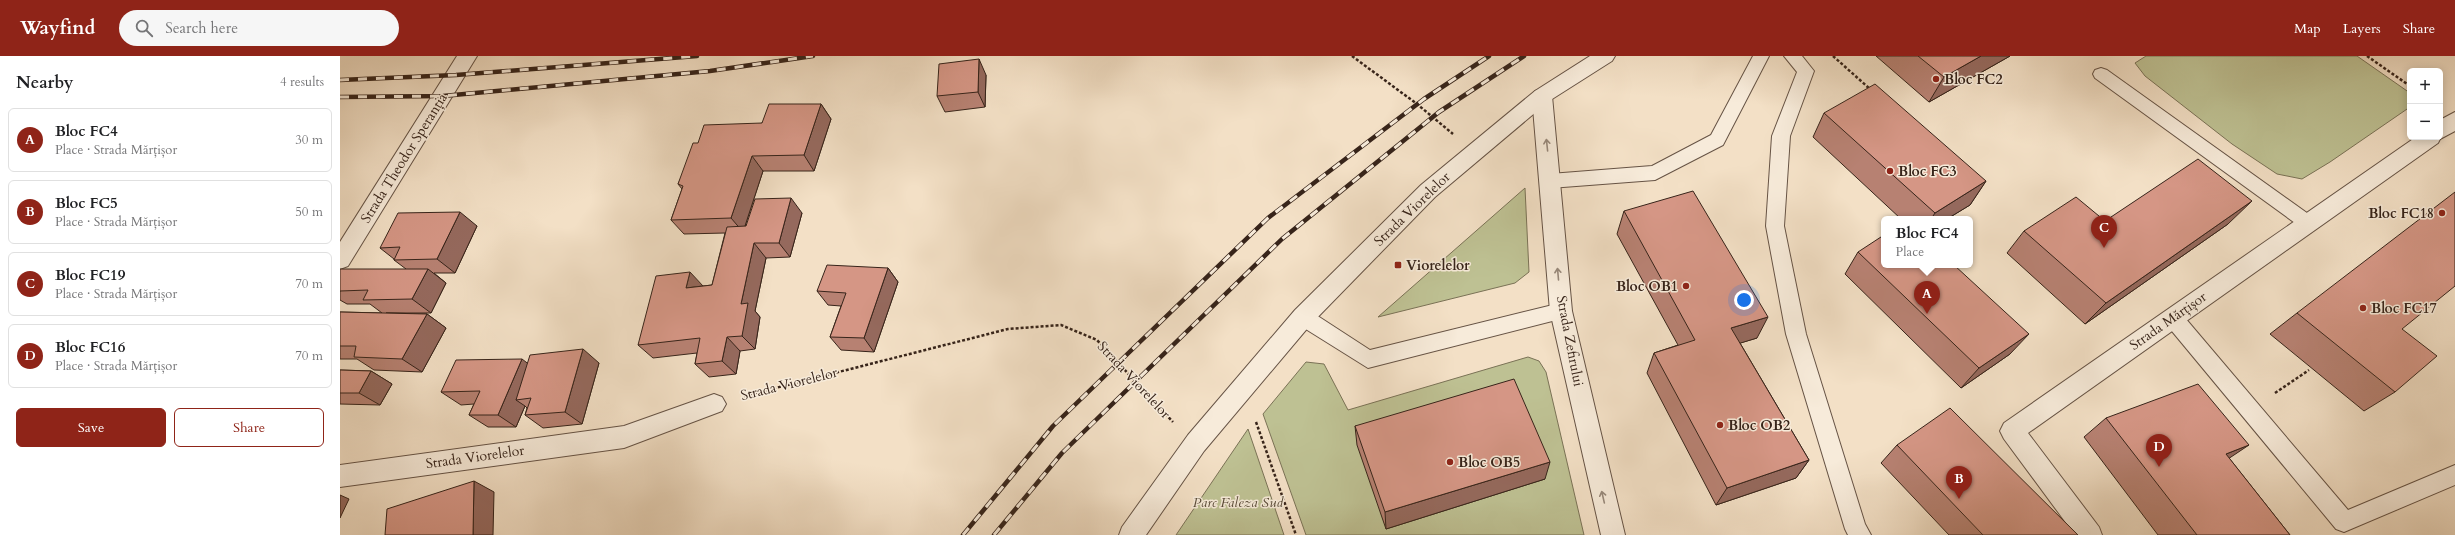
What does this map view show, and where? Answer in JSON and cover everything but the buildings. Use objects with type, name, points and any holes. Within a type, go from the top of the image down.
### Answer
[{"type":"street","name":"Strada Theodor Speranția","points":[[340,260],[467,56]]},
{"type":"street","name":"Strada Viorelelor","points":[[1131,535],[1196,443],[1244,389],[1303,317],[1428,191],[1542,96],[1605,56]]},
{"type":"street","name":"Strada Zefirului","points":[[1542,96],[1561,311],[1613,535]]},
{"type":"street","name":"Strada Mărțișor","points":[[2090,535],[2012,431],[2308,223],[2444,132]]},
{"type":"street","name":"Strada Viorelelor","points":[[340,476],[624,437],[714,404]]},
{"type":"lane","points":[[1550,181],[1655,172],[1717,140],[1761,56]]},
{"type":"lane","points":[[1792,56],[1806,71],[1781,136],[1776,226],[1796,334],[1820,419],[1856,528],[1860,535]]},
{"type":"lane","points":[[2101,74],[2308,223]]},
{"type":"lane","points":[[1303,317],[1368,359],[1561,311]]},
{"type":"lane","points":[[2173,318],[2344,522],[2455,475]]},
{"type":"path","points":[[1352,56],[1417,104],[1475,152]]},
{"type":"path","points":[[1833,56],[1874,92]]},
{"type":"path","points":[[2367,56],[2407,84]]},
{"type":"path","name":"Strada Viorelelor","points":[[714,404],[1008,329],[1061,325],[1097,340],[1172,422],[1196,443]]},
{"type":"path","points":[[2250,410],[2309,370]]},
{"type":"path","points":[[1244,389],[1296,535]]},
{"type":"green space","points":[[2146,56],[2357,56],[2407,91],[2407,109],[2330,162],[2302,179],[2277,174],[2232,144],[2145,76],[2135,63]]},
{"type":"green space","points":[[1525,188],[1529,272],[1515,283],[1378,317]]},
{"type":"green space","points":[[1528,357],[1539,361],[1546,372],[1584,535],[1306,535],[1263,414],[1306,362],[1324,364],[1348,410]]},
{"type":"green space","name":"Parc Faleza Sud","points":[[1248,429],[1284,535],[1176,535]]},
{"type":"railway","points":[[340,80],[456,75],[697,56]]},
{"type":"railway","points":[[340,97],[443,96],[710,71],[813,56]]},
{"type":"railway","points":[[963,535],[1053,426],[1268,218],[1424,99],[1489,56]]},
{"type":"railway","points":[[994,535],[1062,453],[1282,239],[1439,112],[1524,56]]},
{"type":"place","name":"Bloc FC2","points":[[1936,79]]},
{"type":"place","name":"Bloc FC3","points":[[1890,171]]},
{"type":"place","name":"Bloc FC18","points":[[2442,213]]},
{"type":"place","name":"Bloc FC19","points":[[2104,248]]},
{"type":"place","name":"Viorelelor","points":[[1398,265]]},
{"type":"place","name":"Bloc OB1","points":[[1686,286]]},
{"type":"place","name":"Bloc FC17","points":[[2363,308]]},
{"type":"place","name":"Bloc FC4","points":[[1927,314]]},
{"type":"place","name":"Bloc OB2","points":[[1720,425]]},
{"type":"place","name":"Bloc OB5","points":[[1450,462]]},
{"type":"place","name":"Bloc FC16","points":[[2159,467]]},
{"type":"place","name":"Bloc FC5","points":[[1959,499]]}]
